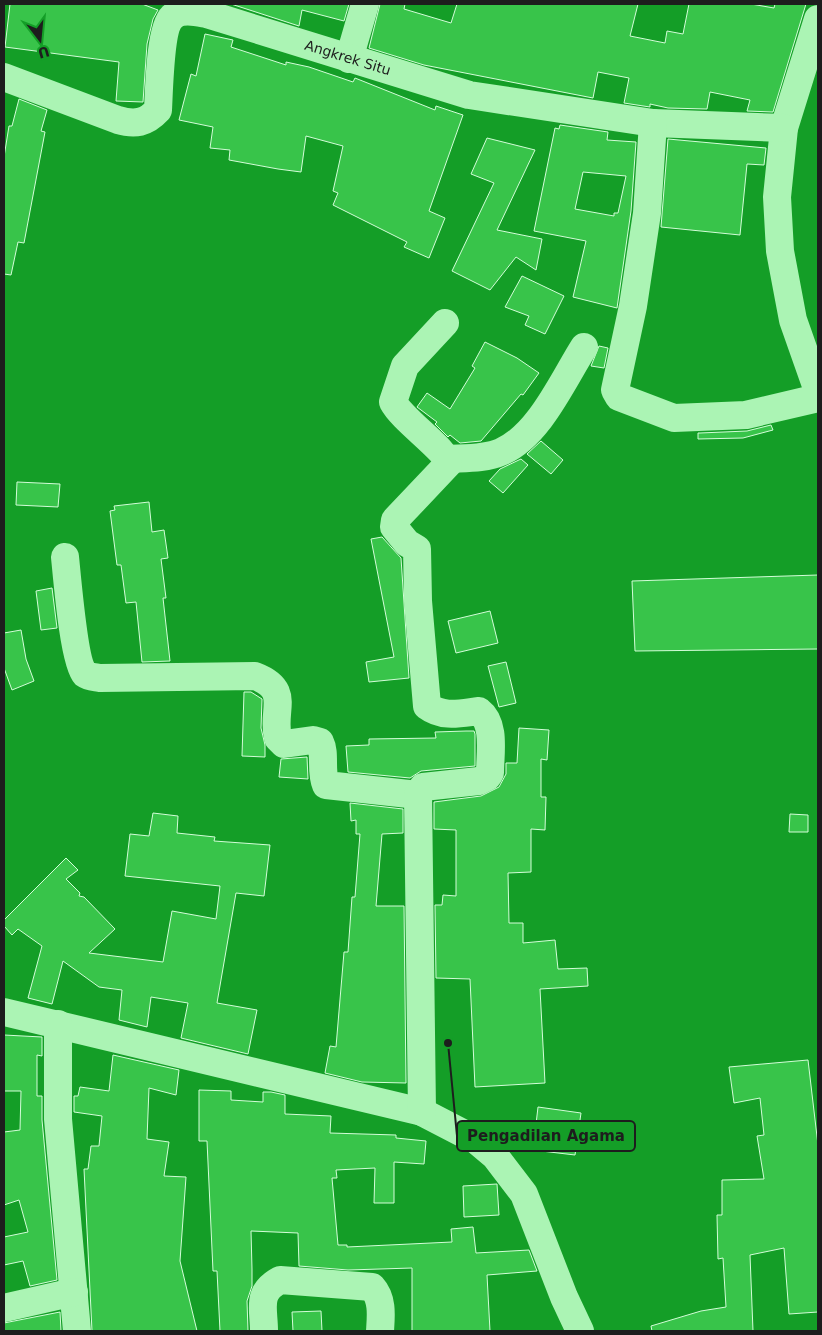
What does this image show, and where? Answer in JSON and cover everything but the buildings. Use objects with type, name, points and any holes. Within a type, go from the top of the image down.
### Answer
[{"type":"street","points":[[349,59],[365,4]]},
{"type":"street","name":"Angkrek Situ","points":[[4,77],[118,120],[129,123],[141,123],[158,110],[162,53],[168,24],[172,16],[187,11],[208,9],[349,59],[469,95],[653,123],[784,128]]},
{"type":"street","points":[[815,375],[793,320],[780,251],[777,197],[784,128],[818,19]]},
{"type":"street","points":[[653,123],[647,213],[633,306],[615,390],[619,397],[674,418],[746,415],[818,398]]},
{"type":"street","points":[[422,1112],[418,795],[423,787],[479,781],[490,773],[490,725],[486,716],[480,711],[444,714],[435,712],[427,706],[417,549],[408,543],[394,527],[395,520],[448,464],[448,459],[443,452],[399,414],[393,402],[405,366],[445,322]]},
{"type":"street","points":[[448,459],[468,458],[501,452],[520,441],[542,416],[584,347]]},
{"type":"street","points":[[65,556],[77,646],[84,673],[88,676],[100,678],[255,676],[273,685],[278,700],[277,734],[281,743],[313,740],[320,742],[323,747],[322,770],[326,785],[418,795]]},
{"type":"street","points":[[4,1012],[422,1112],[476,1140],[495,1156],[524,1194],[564,1297],[580,1331]]},
{"type":"street","points":[[58,1024],[58,1119],[77,1331]]},
{"type":"street","points":[[264,1331],[264,1295],[269,1286],[280,1280],[372,1287],[378,1294],[381,1311],[380,1331]]},
{"type":"street","points":[[4,1308],[74,1292]]},
{"type":"place","name":"Pengadilan Agama","points":[[448,1043]]}]
